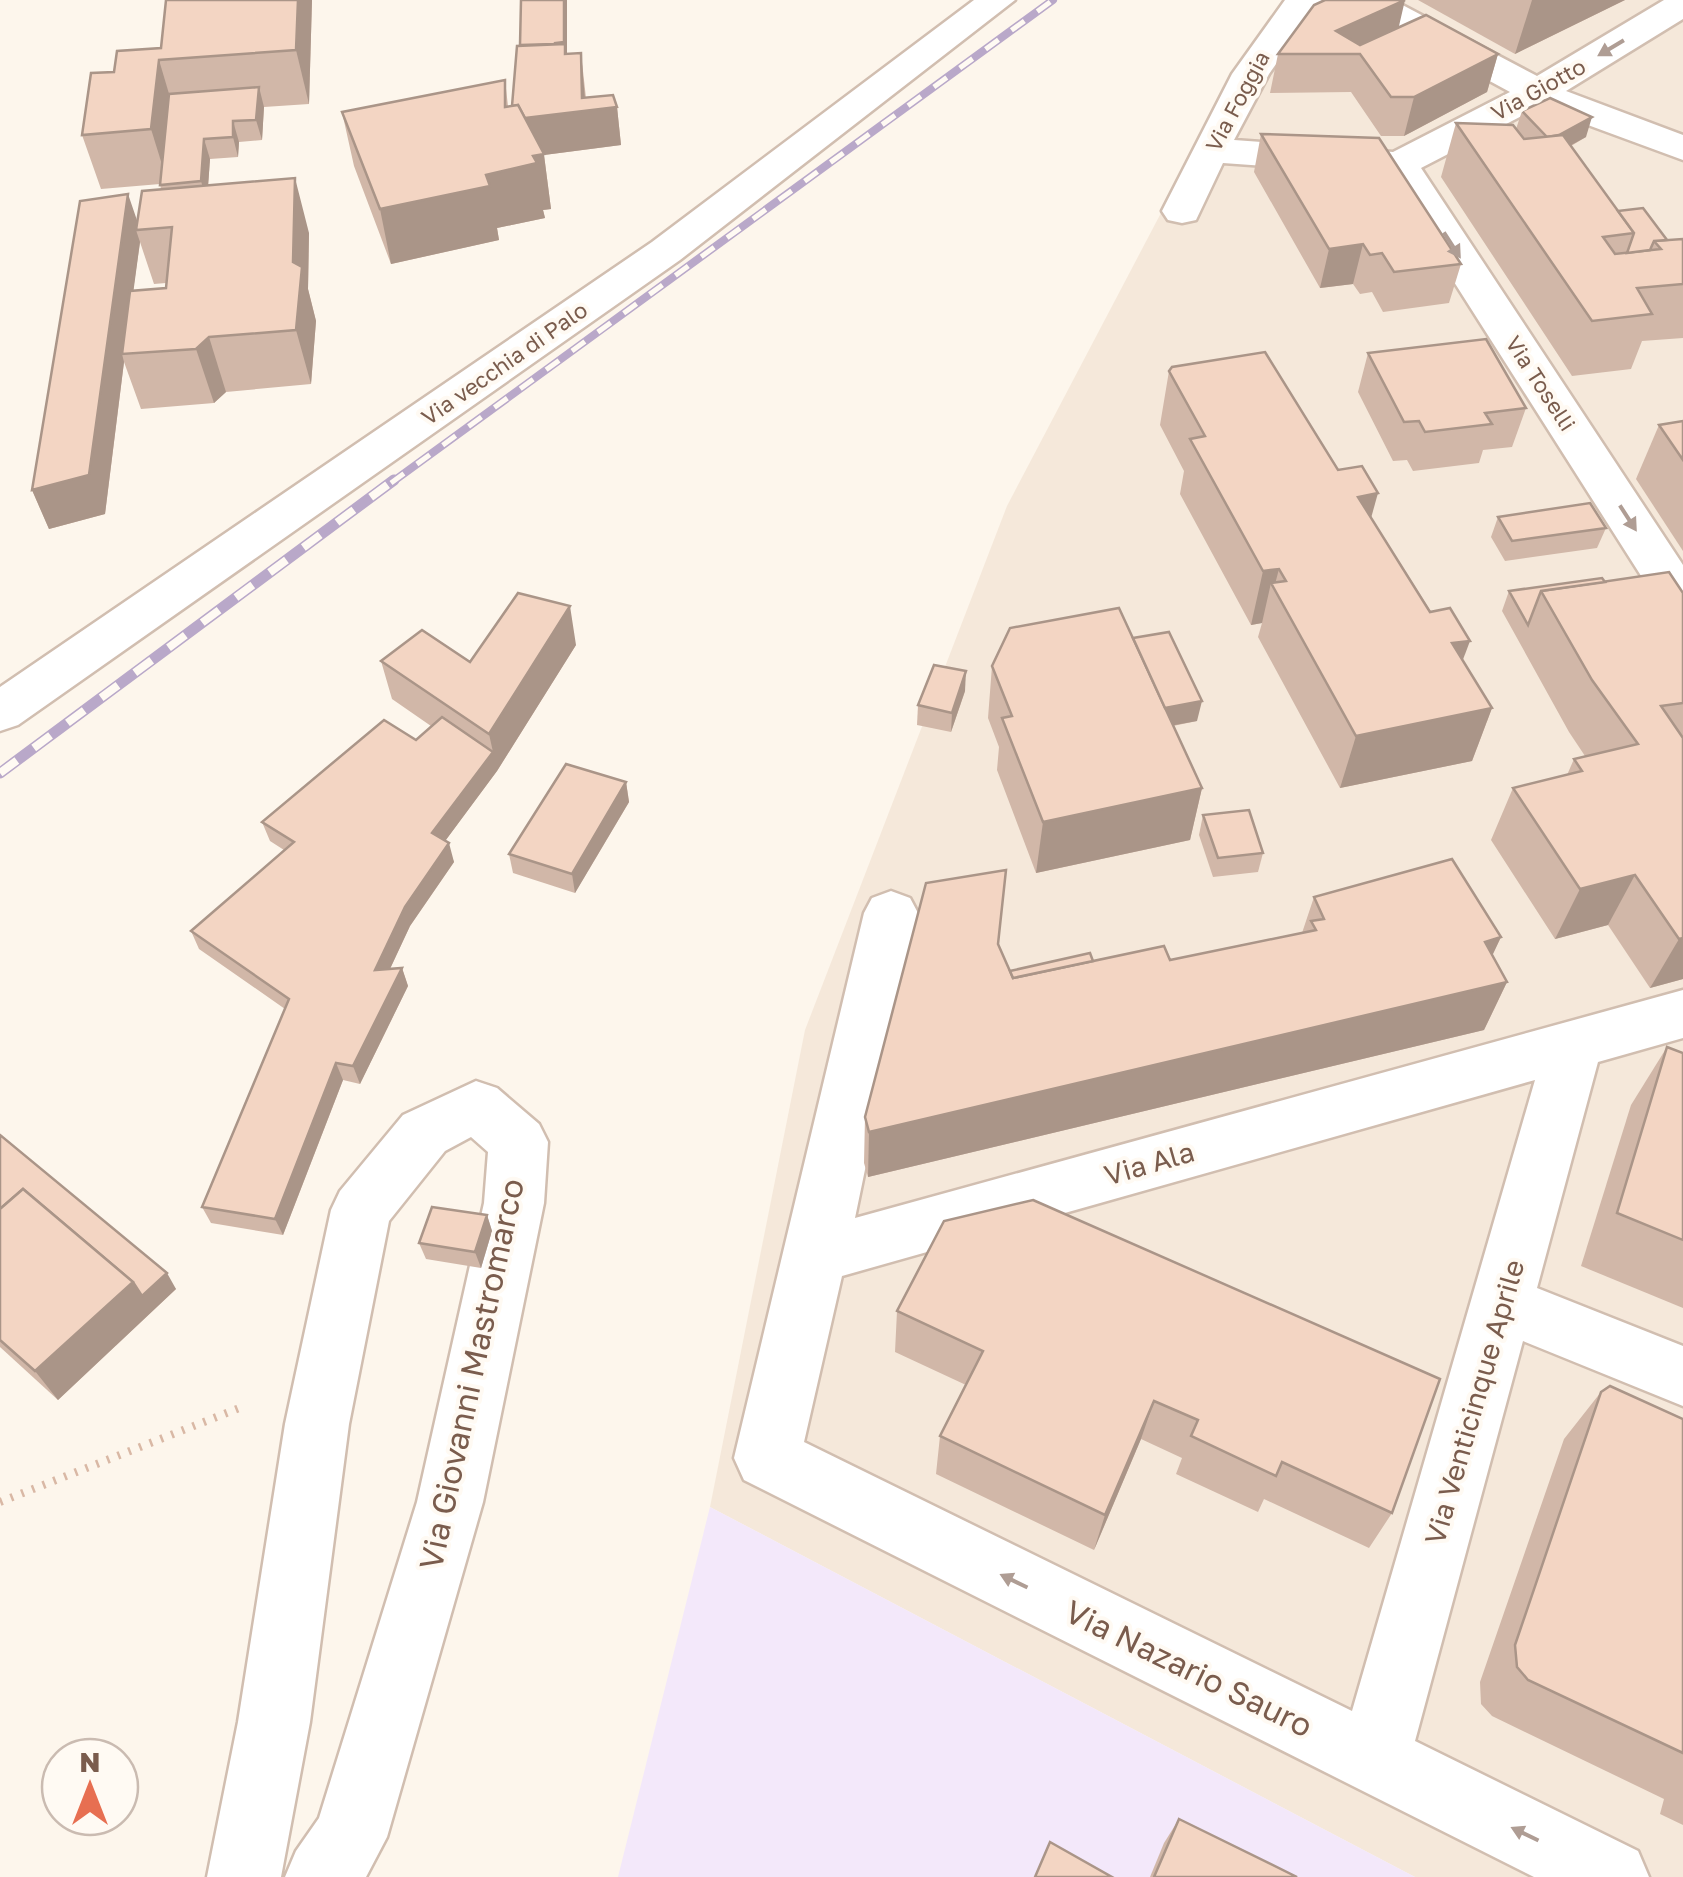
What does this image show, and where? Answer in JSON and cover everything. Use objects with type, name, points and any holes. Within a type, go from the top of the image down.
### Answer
[{"type":"street","name":"Via vecchia di Palo","points":[[0,712],[666,252],[997,0]]},
{"type":"street","name":"Via Foggia","points":[[1182,211],[1272,35],[1304,0]]},
{"type":"street","points":[[1368,0],[1421,32],[1571,108],[1683,148]]},
{"type":"street","name":"Via Giotto","points":[[1398,164],[1538,92],[1683,4]]},
{"type":"street","points":[[1210,150],[1398,164]]},
{"type":"street","name":"Via Toselli","points":[[1398,164],[1683,603]]},
{"type":"street","points":[[816,1256],[891,913]]},
{"type":"street","name":"Via Ala","points":[[816,1256],[1683,1014]]},
{"type":"street","name":"Via Venticinque Aprile","points":[[1374,1759],[1574,1044]]},
{"type":"street","name":"Via Giovanni Mastromarco","points":[[244,1877],[274,1722],[316,1424],[361,1210],[424,1134],[476,1106],[518,1142],[514,1203],[450,1502],[350,1837],[322,1877]]},
{"type":"street","name":"Via Nazario Sauro","points":[[816,1256],[767,1458],[1612,1877]]},
{"type":"street","points":[[1502,1303],[1683,1376]]},
{"type":"path","points":[[0,1502],[327,1374]]},
{"type":"shaded area","points":[[1295,0],[1683,0],[1683,1877],[1415,1877],[710,1507],[805,1030],[1007,506],[1203,133]]},
{"type":"shaded area","points":[[710,1507],[1415,1877],[618,1877]]},
{"type":"building","points":[[166,0],[298,0],[296,50],[159,60],[151,129],[82,135],[91,73],[114,72],[117,51],[161,48]]},
{"type":"building","points":[[521,0],[564,0],[564,42],[520,45]]},
{"type":"building","points":[[1325,0],[1405,0],[1336,31],[1360,45],[1426,15],[1498,54],[1414,97],[1391,97],[1360,54],[1278,54],[1314,5]]},
{"type":"building","points":[[565,44],[565,54],[581,53],[582,98],[613,95],[617,107],[525,118],[518,105],[512,106],[517,46]]},
{"type":"building","points":[[505,80],[505,107],[518,105],[544,154],[533,156],[537,163],[486,175],[490,186],[380,209],[342,112]]},
{"type":"building","points":[[259,87],[256,120],[233,121],[233,137],[204,139],[201,181],[160,185],[169,94]]},
{"type":"building","points":[[1550,98],[1592,117],[1559,135],[1547,137],[1522,111]]},
{"type":"building","points":[[1456,123],[1513,125],[1524,139],[1563,135],[1634,233],[1603,237],[1615,254],[1661,249],[1654,241],[1683,239],[1683,284],[1637,288],[1652,314],[1592,321]]},
{"type":"building","points":[[1261,134],[1379,138],[1461,264],[1394,272],[1382,253],[1370,255],[1363,244],[1329,249]]},
{"type":"building","points":[[295,178],[293,262],[302,267],[296,330],[209,337],[196,349],[122,354],[130,291],[166,288],[172,227],[136,230],[142,191]]},
{"type":"building","points":[[128,194],[89,475],[32,490],[80,201]]},
{"type":"building","points":[[1643,208],[1667,240],[1654,241],[1650,250],[1627,253],[1634,233],[1618,211]]},
{"type":"building","points":[[1486,339],[1526,408],[1485,413],[1492,424],[1425,432],[1419,421],[1404,422],[1368,353]]},
{"type":"building","points":[[1265,352],[1338,470],[1362,466],[1378,493],[1358,497],[1430,612],[1450,608],[1470,641],[1452,643],[1492,708],[1356,736],[1271,583],[1286,581],[1279,569],[1263,571],[1190,439],[1205,436],[1169,371],[1172,367]]},
{"type":"building","points":[[1683,421],[1683,460],[1659,425]]},
{"type":"building","points":[[1590,503],[1606,528],[1512,541],[1498,517]]},
{"type":"building","points":[[1669,572],[1683,593],[1683,703],[1661,706],[1683,738],[1683,938],[1679,939],[1635,875],[1580,889],[1513,788],[1582,771],[1574,759],[1638,744],[1592,680],[1541,591]]},
{"type":"building","points":[[1602,578],[1605,582],[1541,591],[1528,625],[1509,591]]},
{"type":"building","points":[[518,593],[570,606],[489,734],[381,661],[422,630],[470,662]]},
{"type":"building","points":[[1119,608],[1202,788],[1043,822],[1002,718],[1012,716],[992,666],[1010,628]]},
{"type":"building","points":[[1169,632],[1202,701],[1165,708],[1133,638]]},
{"type":"building","points":[[934,665],[966,671],[952,713],[918,705]]},
{"type":"building","points":[[442,717],[493,752],[432,833],[449,843],[405,907],[375,970],[402,968],[353,1066],[336,1063],[275,1219],[202,1207],[289,999],[191,931],[294,842],[262,822],[384,720],[416,740]]},
{"type":"building","points":[[566,764],[626,782],[572,874],[509,854]]},
{"type":"building","points":[[1249,810],[1263,853],[1218,858],[1203,815]]},
{"type":"building","points":[[1452,859],[1501,937],[1485,942],[1507,982],[869,1132],[865,1117],[926,883],[1006,870],[998,944],[1013,978],[1164,946],[1170,960],[1316,930],[1311,921],[1324,919],[1314,897]]},
{"type":"building","points":[[1090,953],[1093,961],[1013,978],[1010,971]]},
{"type":"building","points":[[1667,1047],[1683,1053],[1683,1240],[1617,1213]]},
{"type":"building","points":[[0,1135],[167,1273],[142,1296],[133,1282],[23,1189],[0,1209]]},
{"type":"building","points":[[23,1189],[133,1282],[35,1371],[0,1340],[0,1209]]},
{"type":"building","points":[[1033,1200],[1440,1379],[1392,1513],[1282,1462],[1276,1476],[1191,1436],[1198,1420],[1154,1401],[1105,1515],[940,1436],[983,1351],[897,1311],[944,1221]]},
{"type":"building","points":[[432,1207],[487,1215],[475,1252],[419,1243]]},
{"type":"building","points":[[1610,1386],[1683,1419],[1683,1753],[1528,1680],[1517,1667],[1515,1645],[1601,1392]]},
{"type":"building","points":[[1179,1819],[1297,1877],[1154,1877]]},
{"type":"building","points":[[1050,1842],[1112,1877],[1035,1877]]},
{"type":"railway","points":[[391,483],[1053,0]]},
{"type":"railway","points":[[0,773],[394,480]]}]
